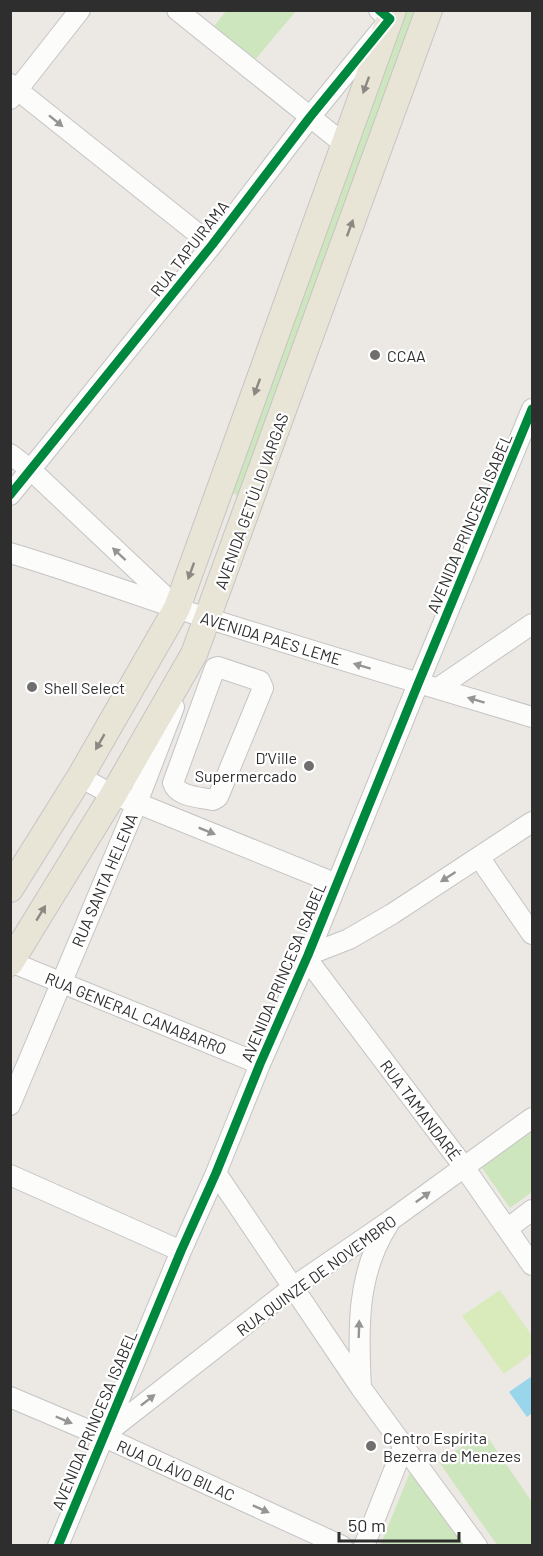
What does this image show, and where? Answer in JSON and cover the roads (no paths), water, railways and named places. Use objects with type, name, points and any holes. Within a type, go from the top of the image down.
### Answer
[{"type":"main road","name":"AVENIDA GETÚLIO VARGAS","points":[[11,963],[125,799],[194,654],[209,619],[429,10]]},
{"type":"main road","name":"AVENIDA GETÚLIO VARGAS","points":[[10,889],[80,777],[177,608],[344,144],[387,13]]},
{"type":"main road","points":[[306,249],[304,265],[306,273],[318,282],[325,281],[337,262]]},
{"type":"main road","points":[[270,352],[279,337],[290,333],[298,336],[302,347],[299,365]]},
{"type":"street","points":[[80,10],[13,91],[212,245]]},
{"type":"street","points":[[177,10],[344,144]]},
{"type":"street","name":"RUA TAPUIRAMA","points":[[10,495],[212,245],[387,13]]},
{"type":"street","name":"AVENIDA PRINCESA ISABEL","points":[[58,1545],[260,1064],[308,957],[532,409]]},
{"type":"street","points":[[10,454],[31,470],[177,608]]},
{"type":"street","name":"AVENIDA PAES LEME","points":[[10,553],[75,572],[209,619],[532,717]]},
{"type":"street","points":[[438,688],[532,624]]},
{"type":"street","name":"RUA SANTA HELENA","points":[[10,1105],[62,982],[125,799],[167,725],[194,654]]},
{"type":"street","points":[[215,668],[260,681],[263,688],[218,797],[213,800],[181,793],[173,783],[215,668]]},
{"type":"street","points":[[167,725],[190,737]]},
{"type":"street","points":[[80,777],[125,799],[337,884]]},
{"type":"street","points":[[170,817],[181,793]]},
{"type":"street","points":[[308,957],[349,939],[392,914],[532,822]]},
{"type":"street","points":[[479,856],[532,934]]},
{"type":"street","name":"RUA TAMANDARÉ","points":[[308,957],[464,1167],[532,1264]]},
{"type":"street","name":"RUA GENERAL CANABARRO","points":[[11,963],[260,1064]]},
{"type":"street","name":"RUA QUINZE DE NOVEMBRO","points":[[102,1437],[293,1287],[391,1220],[532,1118]]},
{"type":"street","points":[[216,1173],[361,1388],[477,1545]]},
{"type":"street","points":[[10,1175],[181,1251]]},
{"type":"street","points":[[507,1229],[532,1210]]},
{"type":"street","points":[[361,1388],[359,1333],[365,1280],[377,1242],[391,1220]]},
{"type":"street","name":"RUA OLÁVO BILAC","points":[[10,1397],[342,1545]]},
{"type":"street","points":[[364,1545],[404,1445]]},
{"type":"water","points":[[532,1376],[532,1413],[527,1417],[509,1392]]},
{"type":"place","name":"CCAA","points":[[375,355]]},
{"type":"place","name":"Shell Select","points":[[32,687]]},
{"type":"place","name":"D’Ville Supermercado","points":[[309,766]]},
{"type":"place","name":"Centro Espírita Bezerra de Menezes","points":[[371,1446]]}]
